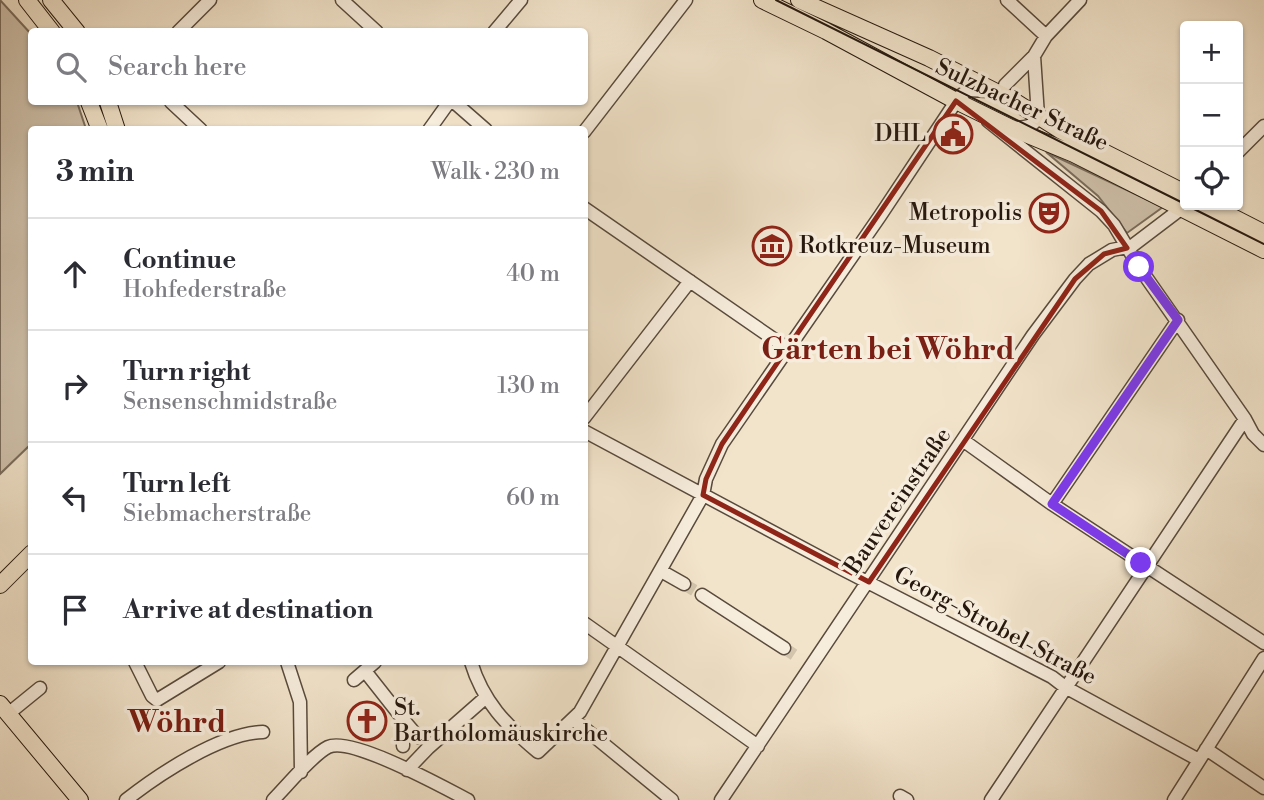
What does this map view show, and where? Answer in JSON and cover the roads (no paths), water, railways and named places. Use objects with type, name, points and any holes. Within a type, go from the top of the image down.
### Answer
[{"type":"main road","points":[[27,0],[49,28]]},
{"type":"main road","points":[[51,0],[74,28]]},
{"type":"main road","name":"Sulzbacher Straße","points":[[764,0],[1011,128],[1180,200]]},
{"type":"main road","name":"Sulzbacher Straße","points":[[799,0],[1000,88],[1060,130],[1180,199]]},
{"type":"main road","points":[[94,105],[99,126]]},
{"type":"main road","points":[[109,105],[116,126]]},
{"type":"main road","name":"Sulzbacher Straße","points":[[1198,210],[1264,250]]},
{"type":"main road","points":[[1219,210],[1264,233]]},
{"type":"main road","points":[[0,585],[28,557]]},
{"type":"main road","points":[[4,709],[80,800]]},
{"type":"street","points":[[182,28],[210,0]]},
{"type":"street","points":[[342,0],[373,28]]},
{"type":"street","points":[[497,28],[521,0]]},
{"type":"street","points":[[588,127],[686,0]]},
{"type":"street","points":[[1007,0],[1046,36]]},
{"type":"street","points":[[472,665],[485,698],[522,739],[538,752],[580,712],[703,495],[713,460],[722,444],[956,101],[968,90],[1000,88],[1034,56],[1046,36],[1080,0]]},
{"type":"street","points":[[1011,128],[1032,125],[1038,116],[1034,56]]},
{"type":"street","points":[[175,105],[197,126]]},
{"type":"street","points":[[432,126],[450,105]]},
{"type":"street","points":[[456,105],[481,126]]},
{"type":"street","points":[[974,109],[1101,211],[1114,225],[1253,434],[1264,445]]},
{"type":"street","points":[[1243,147],[1264,126]]},
{"type":"street","name":"Bauvereinstraße","points":[[721,800],[1033,335],[1075,279],[1104,254],[1117,248],[1128,248],[1153,232],[1180,207]]},
{"type":"street","points":[[588,211],[788,349]]},
{"type":"street","points":[[588,413],[691,281]]},
{"type":"street","points":[[1052,504],[1178,320]]},
{"type":"street","points":[[991,800],[1245,419]]},
{"type":"street","name":"Georg-Strobel-Straße","points":[[588,433],[1052,677],[1065,687],[1203,754],[1264,788]]},
{"type":"street","points":[[964,441],[1052,504],[1264,643]]},
{"type":"street","points":[[661,571],[684,584]]},
{"type":"street","points":[[702,595],[784,648]]},
{"type":"street","points":[[588,626],[758,746]]},
{"type":"street","points":[[1174,800],[1264,658]]},
{"type":"street","points":[[799,659],[812,667]]},
{"type":"street","points":[[136,665],[152,696],[157,700],[214,665]]},
{"type":"street","points":[[288,665],[300,702],[301,772]]},
{"type":"street","points":[[354,680],[370,666],[406,723],[418,737]]},
{"type":"street","points":[[4,709],[40,688]]},
{"type":"street","points":[[407,770],[485,698]]},
{"type":"street","points":[[573,719],[672,800]]},
{"type":"street","points":[[403,746],[402,732],[406,723]]},
{"type":"street","points":[[126,800],[159,774],[247,732],[263,732]]},
{"type":"street","points":[[273,800],[326,748],[337,745],[349,746],[407,770],[468,800]]},
{"type":"tunnel","points":[[684,584],[702,595]]},
{"type":"tunnel","points":[[784,648],[799,658]]},
{"type":"tram line","points":[[776,0],[1180,202]]},
{"type":"tram line","points":[[1196,210],[1264,244]]},
{"type":"place","name":"DHL","points":[[953,134]]},
{"type":"place","name":"Metropolis","points":[[1049,213]]},
{"type":"place","name":"Rotkreuz-Museum","points":[[772,246]]},
{"type":"place","name":"St. Bartholomäuskirche","points":[[367,721]]},
{"type":"district","name":"Gärten bei Wöhrd","points":[[888,350]]},
{"type":"district","name":"Wöhrd","points":[[177,723]]}]
